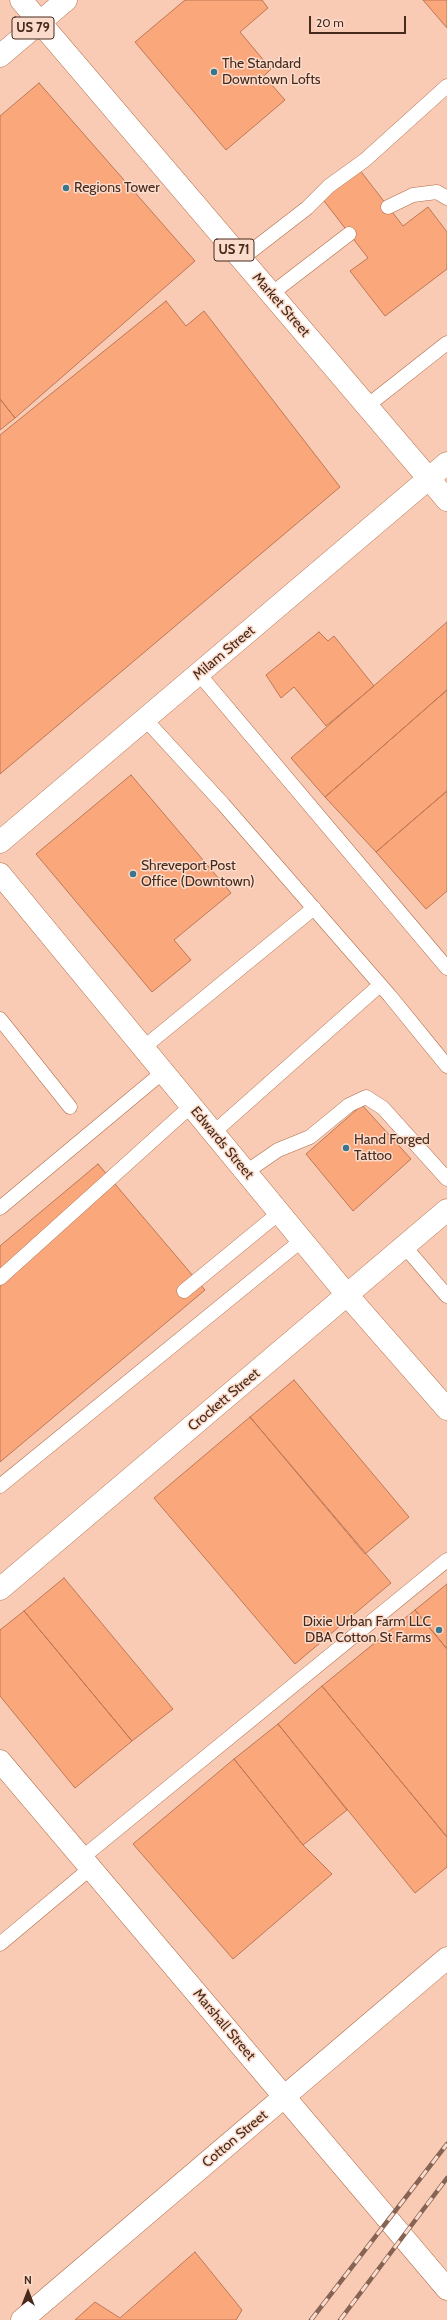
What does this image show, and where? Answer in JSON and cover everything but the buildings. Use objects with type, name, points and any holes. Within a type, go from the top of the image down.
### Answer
[{"type":"street","name":"Market Street","points":[[21,0],[447,500]]},
{"type":"street","name":"US 79","points":[[0,56],[66,0]]},
{"type":"street","name":"Milam Street","points":[[0,842],[447,463]]},
{"type":"street","name":"Edwards Street","points":[[0,874],[348,1296],[447,1409]]},
{"type":"street","name":"Crockett Street","points":[[0,1589],[348,1296],[447,1210]]},
{"type":"street","name":"Marshall Street","points":[[0,1761],[447,2289]]},
{"type":"street","name":"Cotton Street","points":[[22,2320],[447,1958]]},
{"type":"lane","points":[[241,259],[307,208],[328,186],[365,160],[447,86]]},
{"type":"lane","points":[[388,207],[413,195],[437,192],[447,198]]},
{"type":"lane","points":[[271,294],[350,234]]},
{"type":"lane","points":[[367,406],[447,343]]},
{"type":"lane","points":[[199,674],[447,968]]},
{"type":"lane","points":[[145,719],[314,908],[447,1066]]},
{"type":"lane","points":[[143,1048],[314,908]]},
{"type":"lane","points":[[213,1133],[380,985]]},
{"type":"lane","points":[[0,1019],[70,1107]]},
{"type":"lane","points":[[0,1208],[163,1072]]},
{"type":"lane","points":[[246,1172],[278,1150],[310,1138],[350,1105],[366,1097],[383,1108],[447,1179]]},
{"type":"lane","points":[[0,1278],[192,1106]]},
{"type":"lane","points":[[184,1291],[279,1213]]},
{"type":"lane","points":[[0,1486],[302,1240]]},
{"type":"lane","points":[[405,1246],[447,1296]]},
{"type":"lane","points":[[0,1944],[87,1862],[447,1560]]},
{"type":"railway","points":[[311,2320],[447,2144]]},
{"type":"railway","points":[[340,2320],[447,2178]]},
{"type":"place","name":"The Standard Downtown Lofts","points":[[214,72]]},
{"type":"place","name":"Regions Tower","points":[[66,188]]},
{"type":"place","name":"Shreveport Post Office (Downtown)","points":[[133,874]]},
{"type":"place","name":"Hand Forged Tattoo","points":[[346,1148]]},
{"type":"place","name":"Dixie Urban Farm LLC DBA Cotton St Farms","points":[[439,1630]]}]
